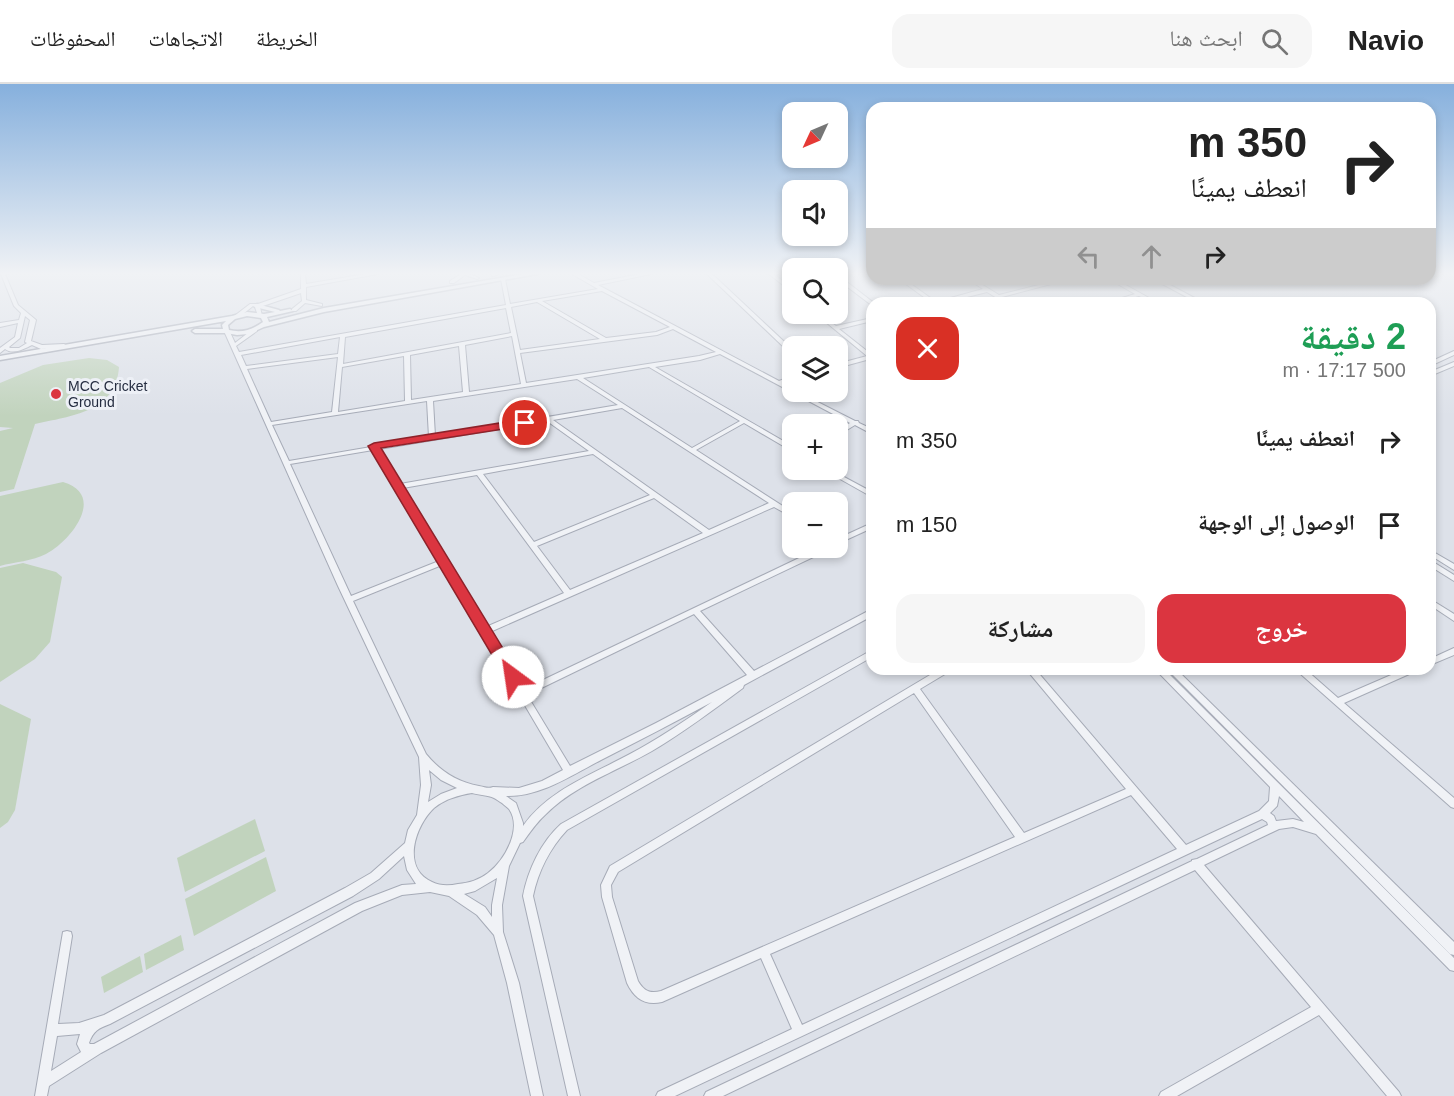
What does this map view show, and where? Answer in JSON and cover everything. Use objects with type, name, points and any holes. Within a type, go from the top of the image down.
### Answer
[{"type":"street","points":[[0,324],[19,321]]},
{"type":"street","points":[[0,351],[16,338],[21,321]]},
{"type":"street","points":[[30,344],[27,340],[34,321]]},
{"type":"street","points":[[0,358],[216,321]]},
{"type":"street","points":[[230,321],[225,325],[227,331],[268,424],[423,757],[448,780],[472,789],[493,792],[510,793],[528,790],[569,772],[866,615]]},
{"type":"street","points":[[264,325],[266,321]]},
{"type":"street","points":[[235,345],[264,325],[279,321]]},
{"type":"street","points":[[239,354],[421,321]]},
{"type":"street","points":[[511,321],[524,385]]},
{"type":"street","points":[[573,321],[605,340]]},
{"type":"street","points":[[663,321],[782,385]]},
{"type":"street","points":[[759,321],[782,343]]},
{"type":"street","points":[[836,328],[863,321]]},
{"type":"street","points":[[831,324],[866,353]]},
{"type":"street","points":[[518,352],[657,333],[674,327]]},
{"type":"street","points":[[0,364],[189,332],[240,333],[255,330]]},
{"type":"street","points":[[340,366],[514,334]]},
{"type":"street","points":[[335,413],[343,335]]},
{"type":"street","points":[[6,348],[17,350],[30,344],[41,347],[70,346]]},
{"type":"street","points":[[462,344],[466,394]]},
{"type":"street","points":[[268,424],[650,366],[700,358],[720,352]]},
{"type":"street","points":[[406,353],[408,402]]},
{"type":"street","points":[[1436,361],[1454,353]]},
{"type":"street","points":[[245,368],[341,355]]},
{"type":"street","points":[[848,363],[866,358]]},
{"type":"street","points":[[1436,372],[1454,364]]},
{"type":"street","points":[[650,366],[782,443]]},
{"type":"street","points":[[578,377],[782,509]]},
{"type":"street","points":[[778,383],[782,382]]},
{"type":"street","points":[[430,399],[432,437]]},
{"type":"street","points":[[815,402],[866,428]]},
{"type":"street","points":[[286,463],[374,446],[624,406]]},
{"type":"street","points":[[548,419],[708,533]]},
{"type":"street","points":[[692,450],[744,421]]},
{"type":"street","points":[[848,428],[856,423]]},
{"type":"street","points":[[374,446],[569,772]]},
{"type":"street","points":[[397,487],[594,452]]},
{"type":"street","points":[[478,472],[568,594]]},
{"type":"street","points":[[845,480],[866,492]]},
{"type":"street","points":[[532,545],[655,495]]},
{"type":"street","points":[[485,631],[774,504]]},
{"type":"street","points":[[848,537],[866,528]]},
{"type":"street","points":[[1436,556],[1454,567]]},
{"type":"street","points":[[523,693],[804,558]]},
{"type":"street","points":[[349,600],[443,562]]},
{"type":"street","points":[[1436,567],[1454,578]]},
{"type":"street","points":[[1436,606],[1454,618]]},
{"type":"street","points":[[695,610],[753,676]]},
{"type":"street","points":[[1436,659],[1454,651]]},
{"type":"street","points":[[574,1096],[529,901],[530,885],[551,840],[564,827],[866,656]]},
{"type":"street","points":[[937,675],[619,865],[610,874],[606,885],[607,897],[633,983],[644,997],[662,996],[1133,790]]},
{"type":"street","points":[[1035,675],[1184,850]]},
{"type":"street","points":[[1165,675],[1454,966]]},
{"type":"street","points":[[1177,675],[1454,950]]},
{"type":"street","points":[[1306,675],[1454,804]]},
{"type":"street","points":[[1337,702],[1399,675]]},
{"type":"street","points":[[537,1096],[515,992],[498,932],[497,905],[504,866],[534,819],[556,800],[673,734],[753,676]]},
{"type":"street","points":[[915,688],[1022,839]]},
{"type":"street","points":[[423,757],[426,785],[420,817],[412,831],[408,846],[408,859],[412,870],[430,887]]},
{"type":"street","points":[[662,1096],[1262,814],[1274,803],[1275,787]]},
{"type":"street","points":[[420,817],[444,797],[472,789]]},
{"type":"street","points":[[493,792],[504,797],[515,811],[520,829],[518,843]]},
{"type":"street","points":[[1262,814],[1271,819],[1273,827]]},
{"type":"street","points":[[710,1096],[1273,827],[1293,823],[1318,830]]},
{"type":"street","points":[[52,1030],[79,1029],[97,1024],[349,892],[375,876],[408,846]]},
{"type":"street","points":[[1196,863],[1395,1096]]},
{"type":"street","points":[[44,1083],[97,1049],[374,900],[402,890],[430,887],[448,891],[464,890],[479,885],[504,866]]},
{"type":"street","points":[[448,891],[476,907],[498,932]]},
{"type":"street","points":[[41,1096],[67,936]]},
{"type":"street","points":[[764,952],[799,1032]]},
{"type":"street","points":[[1165,1096],[1320,1008]]},
{"type":"street","points":[[97,1024],[86,1034],[82,1044],[87,1050],[97,1049]]},
{"type":"green space","name":"MCC Cricket Ground","points":[[89,358],[107,360],[119,367],[116,382],[110,394],[101,403],[77,414],[35,424],[14,489],[0,492],[0,431],[13,428],[0,427],[0,383],[43,365]]},
{"type":"green space","points":[[63,482],[76,488],[82,497],[84,507],[74,529],[56,548],[46,554],[0,566],[0,496]]},
{"type":"green space","points":[[23,563],[56,572],[62,577],[50,642],[35,659],[0,682],[0,568]]},
{"type":"green space","points":[[0,704],[31,719],[15,810],[8,822],[0,828]]},
{"type":"green space","points":[[255,819],[265,851],[185,892],[177,858]]},
{"type":"green space","points":[[266,857],[276,891],[194,936],[185,899]]},
{"type":"green space","points":[[181,935],[184,950],[146,970],[144,954]]},
{"type":"green space","points":[[140,956],[143,972],[104,993],[101,977]]},
{"type":"place","name":"MCC Cricket Ground","points":[[56,394]]},
{"type":"route","points":[[513,677],[374,446],[525,423]]}]
